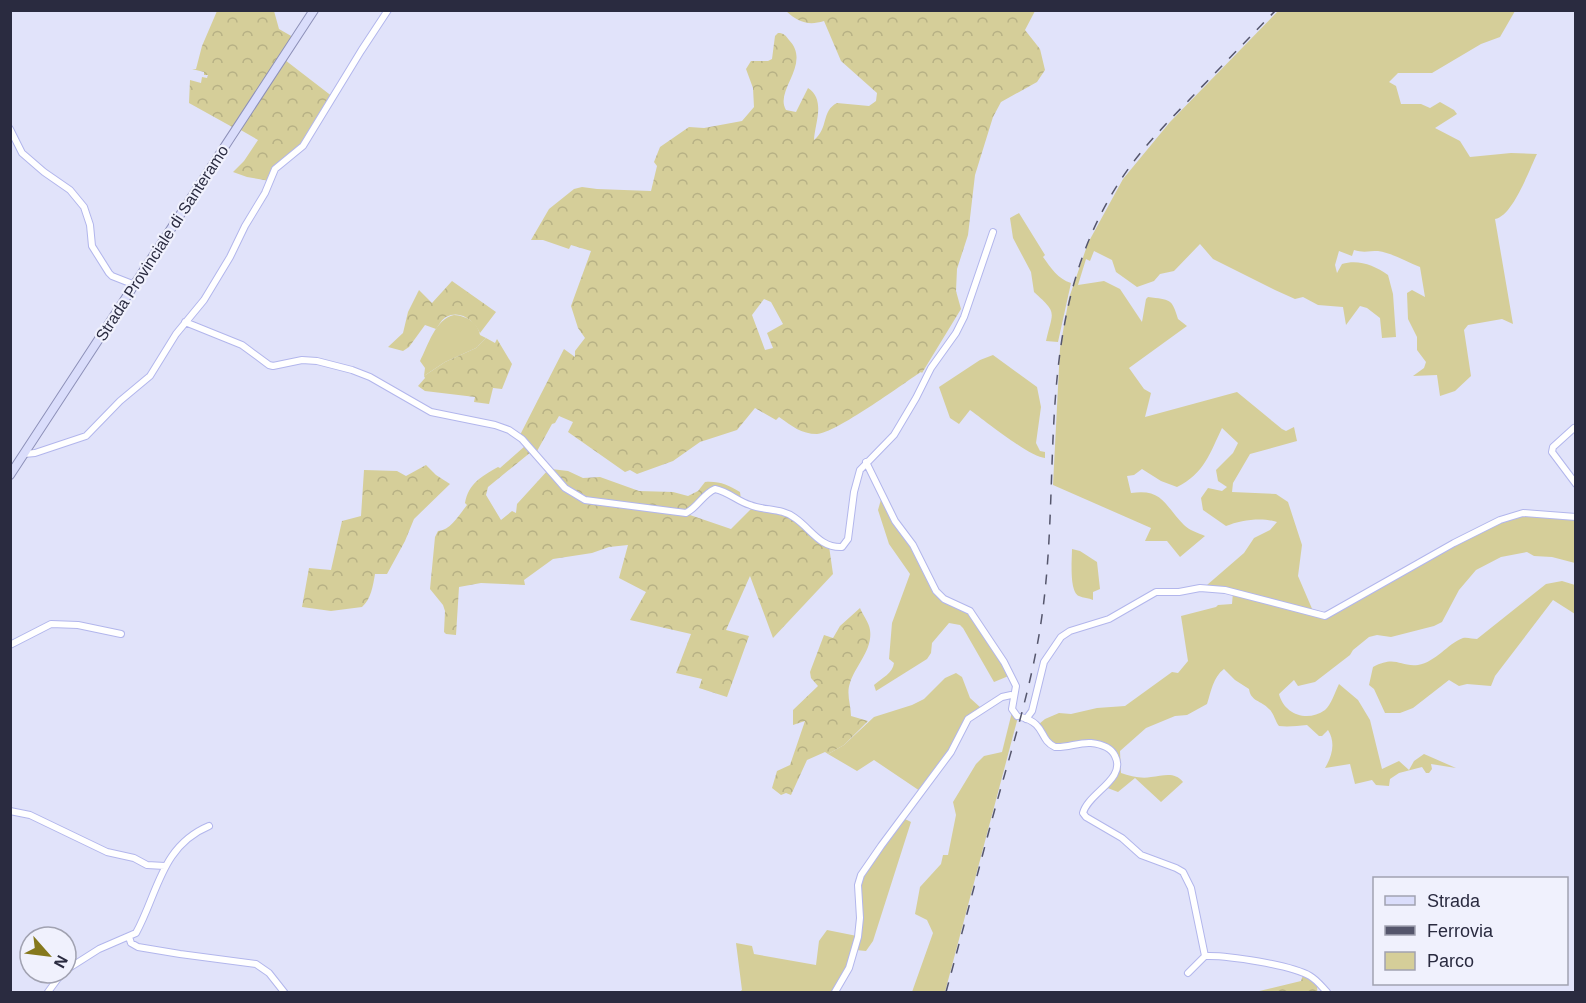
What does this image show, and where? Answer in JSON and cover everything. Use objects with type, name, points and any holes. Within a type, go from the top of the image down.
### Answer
[{"type":"main road","name":"Strada Provinciale di Santeramo","points":[[12,469],[314,10]]},
{"type":"street","points":[[24,453],[35,453],[87,436],[120,401],[150,376],[185,322],[201,303],[230,256],[241,231],[266,193],[278,166],[303,146],[388,10]]},
{"type":"street","points":[[10,129],[22,153],[70,190],[84,207],[90,225],[92,246],[109,273],[135,285]]},
{"type":"street","points":[[185,322],[242,345],[268,365],[302,360],[323,361],[370,377],[430,412],[503,427],[522,439],[565,488],[590,501],[686,513],[695,508],[708,493],[715,489],[730,494],[753,507],[787,513],[798,519],[821,541],[842,547],[848,539],[854,492],[860,470],[894,435],[931,368],[956,333],[964,317],[993,232]]},
{"type":"street","points":[[1574,428],[1553,447],[1552,452],[1575,484]]},
{"type":"street","points":[[866,462],[895,521],[913,545],[936,591],[944,599],[970,611],[1004,662],[1015,682],[1012,712],[1036,723],[1052,746],[1058,748],[1090,743],[1102,746],[1114,753],[1117,769],[1086,806],[1083,811],[1084,815],[1122,838],[1141,855],[1183,872],[1191,888],[1205,956]]},
{"type":"street","points":[[1021,717],[1029,716],[1044,662],[1061,637],[1108,619],[1156,592],[1179,592],[1200,588],[1225,590],[1325,616],[1454,543],[1500,520],[1523,513],[1575,517]]},
{"type":"street","points":[[10,645],[51,624],[78,625],[121,634]]},
{"type":"street","points":[[835,993],[849,968],[858,937],[860,918],[857,890],[861,875],[951,752],[968,719],[1002,697],[1014,696]]},
{"type":"street","points":[[10,811],[30,815],[106,852],[134,858],[147,865],[165,866]]},
{"type":"street","points":[[78,962],[99,949],[134,935],[165,866],[189,838],[209,826]]},
{"type":"street","points":[[129,937],[131,943],[138,947],[256,963],[269,973],[284,993]]},
{"type":"street","points":[[1188,973],[1205,956],[1234,958],[1288,968],[1310,976],[1327,993]]},
{"type":"green space","points":[[217,11],[274,11],[279,29],[293,37],[234,128],[189,103],[190,80],[201,83],[202,77],[207,78],[208,75],[192,69],[196,69],[202,46]]},
{"type":"green space","points":[[786,11],[1035,11],[1025,30],[1040,49],[1045,70],[1037,82],[1001,102],[993,117],[975,175],[968,235],[957,269],[956,291],[961,309],[922,373],[826,432],[806,433],[779,417],[776,420],[755,408],[737,430],[700,442],[673,461],[637,474],[630,470],[625,472],[568,432],[573,422],[559,416],[536,453],[520,435],[564,349],[575,357],[575,351],[585,338],[578,328],[571,306],[591,251],[571,245],[569,249],[543,240],[531,240],[549,209],[574,189],[582,187],[651,191],[657,166],[654,162],[660,147],[689,127],[704,128],[742,121],[754,107],[753,88],[746,69],[751,61],[772,59],[775,36],[778,33],[782,33],[789,40],[795,49],[797,58],[785,94],[786,110],[796,112],[808,88],[813,93],[818,105],[814,140],[822,130],[832,106],[837,103],[869,106],[876,101],[877,93],[841,61],[824,21],[808,23]],"holes":[[[764,299],[771,302],[783,324],[767,333],[773,348],[765,350],[752,315]]]},
{"type":"green space","points":[[1278,11],[1515,11],[1500,37],[1481,44],[1432,73],[1398,73],[1389,82],[1396,86],[1401,104],[1421,104],[1430,108],[1440,102],[1454,110],[1457,114],[1435,128],[1460,141],[1470,157],[1511,153],[1537,154],[1514,201],[1502,216],[1495,219],[1513,324],[1502,319],[1468,325],[1464,330],[1471,376],[1455,391],[1440,396],[1437,375],[1413,376],[1424,368],[1426,362],[1417,350],[1417,337],[1408,319],[1407,293],[1412,290],[1425,297],[1420,267],[1394,256],[1378,251],[1354,250],[1352,256],[1339,251],[1335,265],[1337,273],[1342,264],[1354,262],[1372,266],[1388,275],[1393,294],[1396,337],[1382,338],[1380,318],[1367,308],[1360,306],[1346,325],[1343,307],[1318,305],[1303,297],[1295,299],[1213,259],[1200,244],[1174,271],[1160,274],[1154,281],[1137,287],[1116,272],[1112,260],[1094,251],[1090,261],[1086,259],[1078,285],[1104,281],[1120,289],[1142,322],[1148,297],[1169,301],[1178,319],[1187,326],[1129,368],[1144,389],[1151,393],[1145,417],[1237,392],[1282,429],[1286,431],[1294,427],[1297,441],[1250,454],[1233,483],[1232,492],[1276,494],[1288,502],[1302,545],[1298,576],[1313,611],[1227,588],[1207,585],[1244,553],[1254,538],[1270,530],[1277,522],[1252,520],[1226,526],[1203,510],[1201,498],[1208,488],[1222,491],[1227,487],[1218,481],[1216,470],[1233,453],[1238,443],[1222,428],[1200,469],[1194,476],[1177,487],[1161,481],[1142,469],[1134,475],[1127,476],[1131,493],[1142,492],[1157,496],[1186,527],[1205,536],[1180,557],[1167,541],[1145,541],[1151,528],[1053,485],[1060,348],[1069,298],[1088,243],[1123,179],[1170,122]]},
{"type":"green space","points":[[285,60],[333,97],[301,147],[279,163],[270,181],[233,172],[244,161],[258,140],[239,129]]},
{"type":"green space","points":[[1019,213],[1045,255],[1043,257],[1059,276],[1071,283],[1058,342],[1046,341],[1052,313],[1034,292],[1031,272],[1013,238],[1010,218]]},
{"type":"green space","points":[[452,281],[496,312],[480,333],[475,324],[457,314],[443,319],[436,329],[425,325],[409,347],[403,351],[388,347],[403,333],[408,312],[419,290],[432,303]]},
{"type":"green space","points":[[454,315],[471,320],[480,335],[486,338],[476,348],[445,362],[424,376],[425,368],[420,361],[429,341],[437,327]]},
{"type":"green space","points":[[486,338],[495,343],[497,339],[512,364],[502,389],[493,388],[489,404],[474,402],[475,397],[425,391],[418,386],[425,378],[424,376],[445,362],[476,348]]},
{"type":"green space","points":[[993,355],[1037,387],[1041,407],[1036,443],[1040,451],[1045,452],[1045,458],[1029,452],[970,410],[959,424],[950,418],[939,387],[980,360]]},
{"type":"green space","points":[[525,446],[531,452],[488,487],[486,495],[501,520],[512,511],[516,513],[517,504],[548,470],[583,501],[687,514],[731,529],[752,508],[789,515],[829,546],[833,574],[773,638],[750,576],[726,630],[749,636],[727,697],[699,688],[702,679],[676,673],[691,634],[630,620],[646,592],[619,578],[628,545],[553,559],[524,580],[525,585],[481,583],[459,587],[456,635],[446,634],[443,605],[430,589],[435,537],[438,531],[451,525],[467,505],[465,503],[467,496],[473,485],[486,474],[500,468]]},
{"type":"green space","points":[[426,465],[450,484],[414,519],[387,574],[375,574],[371,592],[365,604],[362,607],[331,611],[302,607],[309,568],[331,570],[342,521],[361,516],[364,470],[397,471],[406,476]]},
{"type":"green space","points":[[551,469],[568,471],[583,478],[600,477],[639,491],[673,492],[688,496],[698,491],[705,482],[715,482],[728,485],[740,492],[741,499],[716,488],[686,512],[592,501],[570,490]]},
{"type":"green space","points":[[882,496],[916,553],[938,596],[968,611],[1011,675],[994,682],[963,628],[960,625],[949,623],[932,643],[931,653],[927,659],[876,691],[874,685],[893,667],[894,663],[889,659],[892,623],[910,574],[889,544],[878,510]]},
{"type":"green space","points":[[1524,513],[1575,519],[1575,563],[1552,557],[1534,556],[1527,552],[1501,557],[1476,570],[1459,590],[1442,622],[1391,637],[1377,635],[1369,637],[1315,682],[1298,686],[1294,680],[1279,694],[1291,711],[1311,716],[1327,708],[1339,684],[1358,700],[1370,720],[1382,769],[1399,761],[1409,770],[1414,761],[1424,754],[1456,768],[1431,764],[1432,769],[1429,773],[1426,773],[1422,767],[1399,773],[1390,779],[1389,786],[1376,785],[1372,780],[1355,784],[1350,764],[1325,768],[1332,749],[1332,740],[1328,730],[1319,736],[1307,725],[1279,726],[1271,711],[1254,699],[1249,689],[1224,669],[1215,680],[1207,704],[1187,715],[1175,716],[1146,728],[1120,751],[1121,773],[1143,778],[1172,775],[1183,782],[1161,802],[1135,778],[1118,792],[1105,787],[1119,769],[1115,753],[1091,742],[1054,746],[1039,724],[1059,713],[1071,714],[1097,708],[1125,706],[1172,672],[1178,673],[1188,661],[1181,616],[1218,605],[1232,604],[1233,592],[1320,617],[1471,535],[1511,516]]},
{"type":"green space","points":[[1072,549],[1080,551],[1097,562],[1100,589],[1093,592],[1093,600],[1076,593],[1072,575]]},
{"type":"green space","points":[[1562,581],[1575,585],[1575,614],[1553,600],[1495,676],[1491,686],[1467,684],[1459,686],[1449,680],[1413,708],[1400,713],[1385,713],[1374,689],[1369,685],[1373,667],[1387,662],[1418,665],[1436,657],[1463,638],[1477,639],[1546,584]]},
{"type":"green space","points":[[860,608],[869,627],[870,637],[866,651],[852,677],[849,695],[851,716],[868,721],[844,745],[828,754],[825,752],[807,760],[791,795],[786,793],[781,795],[772,788],[777,771],[790,765],[805,721],[793,725],[793,710],[818,686],[811,678],[810,672],[824,635],[833,638],[840,626]]},
{"type":"green space","points":[[956,673],[962,677],[970,698],[981,708],[967,719],[956,740],[920,791],[874,760],[857,771],[828,754],[844,745],[874,717],[924,699],[945,678]]},
{"type":"green space","points":[[1012,712],[1018,717],[945,992],[912,992],[933,933],[927,920],[915,914],[920,887],[941,864],[943,855],[948,855],[956,815],[953,802],[976,764],[984,756],[1002,752]]},
{"type":"green space","points":[[903,818],[911,822],[873,941],[866,951],[856,950],[859,882]]},
{"type":"green space","points":[[827,930],[857,936],[850,963],[834,992],[739,992],[742,990],[736,943],[752,946],[754,954],[816,965],[819,941]]},
{"type":"green space","points":[[1303,975],[1316,984],[1317,992],[1255,992],[1301,981]]},
{"type":"railway","points":[[946,992],[1036,653],[1047,571],[1055,399],[1061,343],[1073,288],[1091,234],[1120,181],[1144,148],[1276,10]]}]
